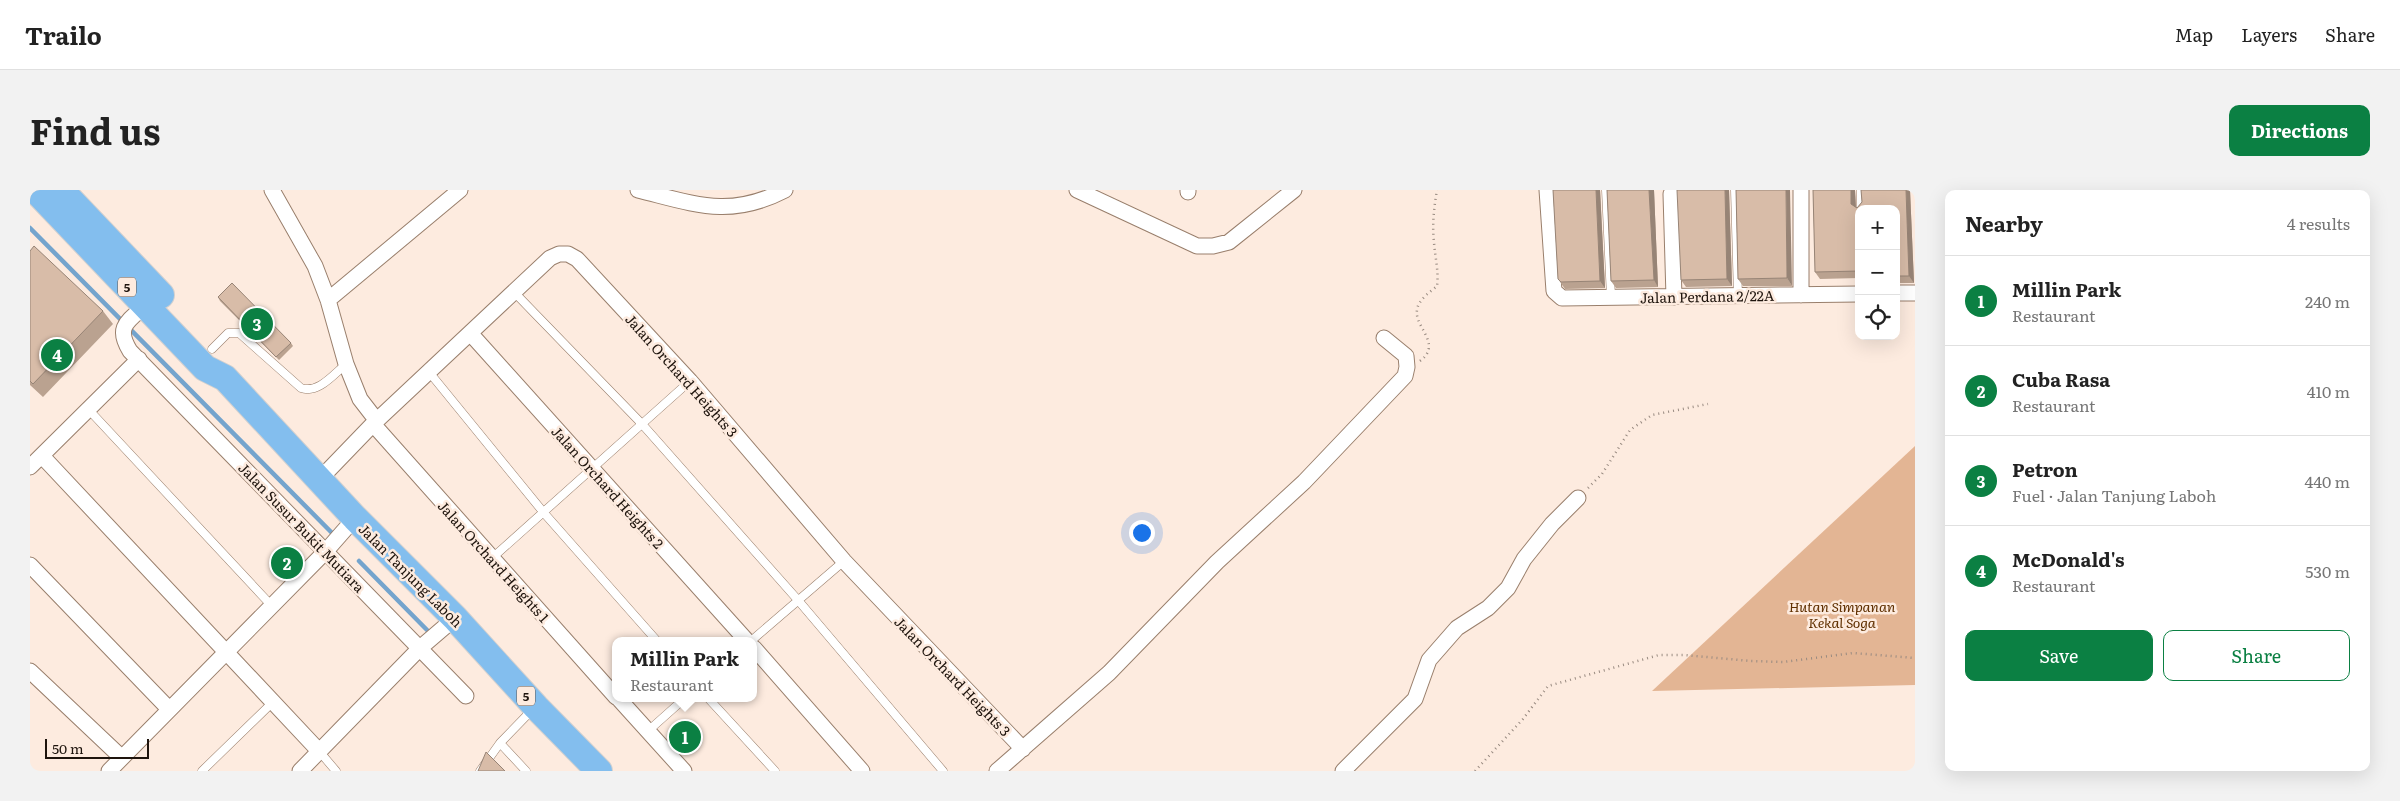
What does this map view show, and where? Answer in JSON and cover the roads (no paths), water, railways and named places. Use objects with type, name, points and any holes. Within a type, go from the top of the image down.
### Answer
[{"type":"highway","name":"Jalan Tanjung Laboh","points":[[35,190],[134,316],[205,368],[225,378],[332,466],[339,536],[455,618],[536,706],[600,771]]},
{"type":"highway","name":"Jalan Tanjung Laboh","points":[[61,190],[212,349],[216,354],[225,378]]},
{"type":"street","name":"Jalan Orchard Heights 1","points":[[272,190],[315,266],[328,300],[346,364],[360,399],[375,423],[491,559],[612,692]]},
{"type":"street","points":[[328,300],[460,190]]},
{"type":"street","points":[[638,190],[708,207],[737,208],[765,200],[784,190]]},
{"type":"street","points":[[1077,190],[1197,246],[1213,246],[1228,242],[1294,190]]},
{"type":"street","name":"Jalan Perdana 2/22A","points":[[1547,190],[1554,291],[1556,295],[1562,298],[1855,294]]},
{"type":"street","points":[[1800,295],[1801,190]]},
{"type":"street","points":[[1671,194],[1674,297]]},
{"type":"street","name":"Jalan Orchard Heights 3","points":[[332,466],[428,372],[550,258],[560,254],[572,256],[577,259],[690,381],[844,561],[1023,749]]},
{"type":"street","points":[[1900,293],[1915,293]]},
{"type":"street","name":"Jalan Susur Bukit Mutiara","points":[[134,316],[122,336],[125,343],[139,359],[339,536],[420,648],[466,696]]},
{"type":"street","name":"Jalan Orchard Heights 2","points":[[470,333],[745,637]]},
{"type":"street","points":[[997,771],[1109,673],[1217,562],[1304,482],[1405,376],[1407,367],[1406,356],[1384,338]]},
{"type":"street","points":[[30,467],[139,359]]},
{"type":"street","points":[[42,456],[319,751]]},
{"type":"street","points":[[1342,771],[1415,699],[1429,660],[1457,628],[1488,608],[1508,588],[1524,559],[1552,524],[1578,498]]},
{"type":"street","points":[[109,771],[339,536]]},
{"type":"street","points":[[30,565],[169,709]]},
{"type":"street","points":[[300,771],[420,648],[455,618]]},
{"type":"street","points":[[757,651],[862,771]]},
{"type":"street","points":[[30,671],[121,757]]},
{"type":"street","name":"Jalan Orchard Heights 1","points":[[621,702],[684,771]]},
{"type":"lane","points":[[1606,190],[1611,298]]},
{"type":"lane","points":[[1735,190],[1738,296]]},
{"type":"lane","points":[[1861,190],[1861,205]]},
{"type":"lane","points":[[513,291],[642,424],[797,600],[943,771]]},
{"type":"lane","points":[[212,349],[228,334],[239,333],[301,388],[308,390],[315,390],[346,364]]},
{"type":"lane","points":[[428,372],[544,513],[653,637]]},
{"type":"lane","points":[[491,559],[690,381]]},
{"type":"lane","points":[[89,410],[271,606]]},
{"type":"lane","points":[[754,637],[844,561]]},
{"type":"lane","points":[[202,771],[273,702]]},
{"type":"lane","points":[[648,732],[681,702]]},
{"type":"lane","points":[[712,702],[775,771]]},
{"type":"lane","points":[[480,771],[500,743],[536,706]]},
{"type":"lane","points":[[500,743],[526,771]]},
{"type":"lane","points":[[319,751],[336,771]]},
{"type":"waterway","points":[[30,228],[336,537]]},
{"type":"waterway","points":[[359,561],[427,630]]},
{"type":"place","name":"Petron","points":[[257,324]]},
{"type":"place","name":"McDonald's","points":[[57,355]]},
{"type":"place","name":"Cuba Rasa","points":[[287,563]]},
{"type":"place","name":"Millin Park","points":[[685,737]]},
{"type":"park label","name":"Hutan Simpanan Kekal Soga","points":[[1842,614]]}]
